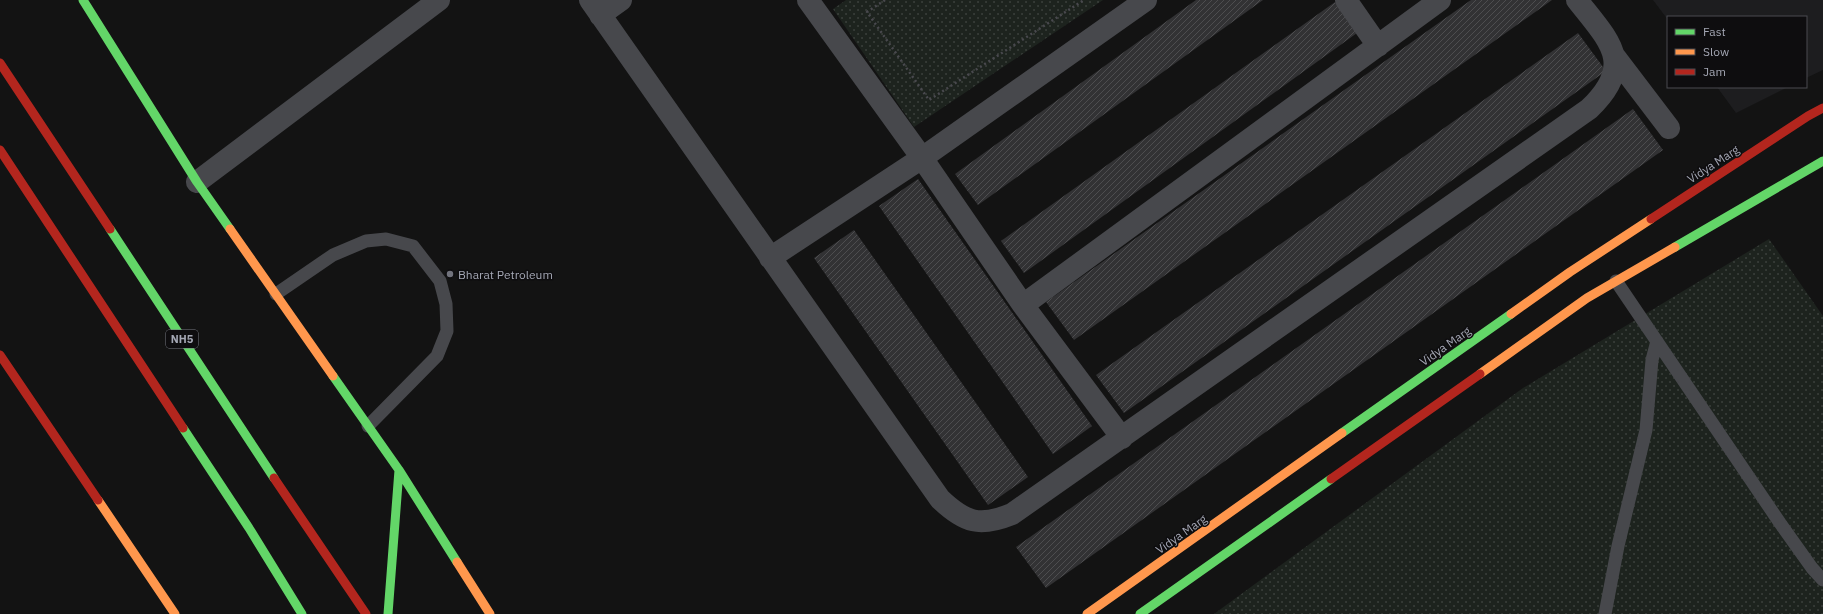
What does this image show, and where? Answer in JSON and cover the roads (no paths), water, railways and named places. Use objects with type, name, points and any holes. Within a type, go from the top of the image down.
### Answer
[{"type":"main road","points":[[84,0],[197,182],[399,470],[490,614]]},
{"type":"main road","name":"NH5","points":[[0,63],[289,501],[366,614]]},
{"type":"main road","name":"Vidya Marg","points":[[1088,614],[1570,272],[1808,116],[1823,108]]},
{"type":"main road","points":[[0,150],[249,528],[302,614]]},
{"type":"main road","points":[[1140,614],[1581,302],[1823,161]]},
{"type":"main road","points":[[0,355],[175,614]]},
{"type":"main road","points":[[388,614],[399,470]]},
{"type":"street","points":[[197,182],[439,0]]},
{"type":"street","points":[[620,0],[595,7],[940,499],[952,511],[963,517],[986,522],[995,521],[1012,514],[1589,109],[1609,87],[1616,66],[1615,57]]},
{"type":"street","points":[[808,0],[922,158],[1023,305],[1122,438]]},
{"type":"street","points":[[770,258],[922,158],[1146,0]]},
{"type":"street","points":[[1346,0],[1378,46]]},
{"type":"street","points":[[1023,305],[1440,0]]},
{"type":"street","points":[[1577,0],[1596,24],[1615,57],[1669,128]]},
{"type":"lane","points":[[276,294],[333,255],[366,241],[386,239],[412,246],[440,281],[446,304],[446,331],[437,356],[368,426]]},
{"type":"lane","points":[[1616,281],[1780,523],[1812,568],[1823,580]]},
{"type":"lane","points":[[1605,614],[1618,546],[1646,430],[1652,360],[1657,341]]},
{"type":"place","name":"Bharat Petroleum","points":[[450,274]]}]
